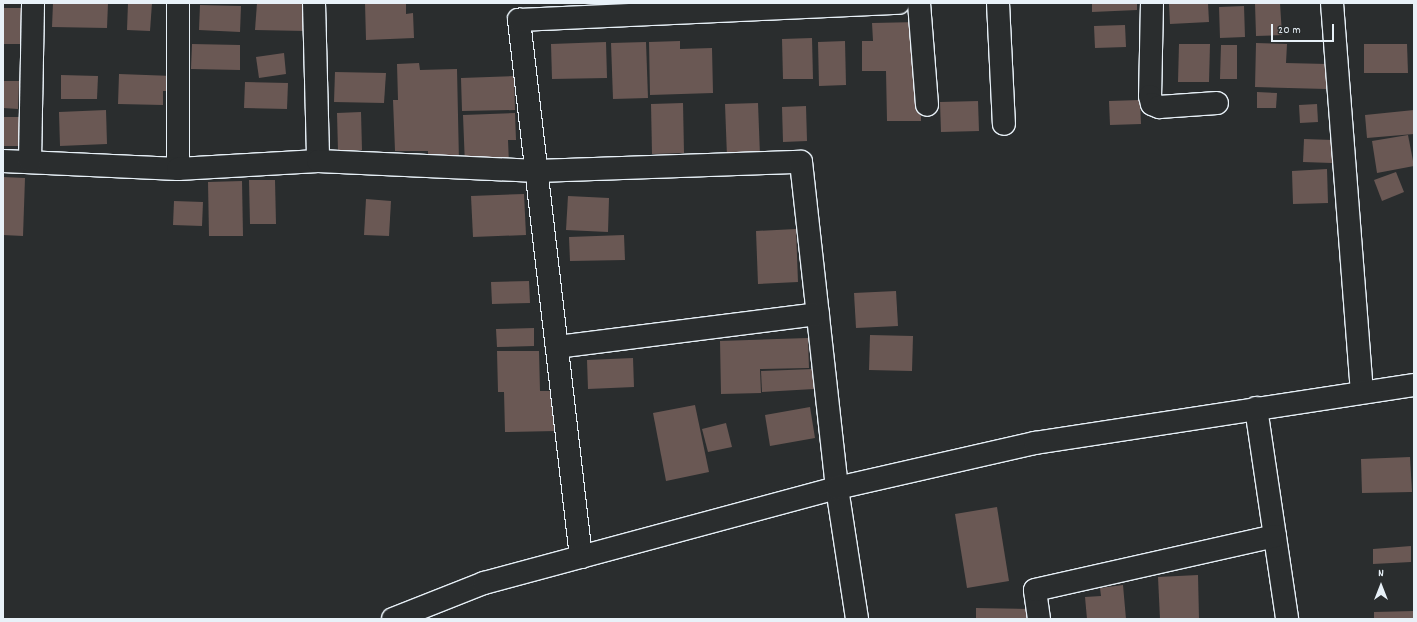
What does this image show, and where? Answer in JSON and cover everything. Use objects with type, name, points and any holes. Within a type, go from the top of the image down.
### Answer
[{"type":"street","points":[[30,161],[32,3]]},
{"type":"street","points":[[178,3],[178,170]]},
{"type":"street","points":[[314,3],[318,161]]},
{"type":"street","points":[[580,557],[519,11],[899,3]]},
{"type":"street","points":[[920,3],[927,105]]},
{"type":"street","points":[[998,3],[1004,124]]},
{"type":"street","points":[[1152,3],[1150,96],[1152,104],[1159,107],[1217,103]]},
{"type":"street","points":[[1332,3],[1362,392]]},
{"type":"street","points":[[3,161],[30,161],[178,170],[318,161],[537,170],[801,162],[837,488],[857,619]]},
{"type":"street","points":[[557,347],[818,314]]},
{"type":"street","points":[[393,619],[484,583],[837,488],[1035,443],[1414,384]]},
{"type":"street","points":[[1256,408],[1287,619]]},
{"type":"street","points":[[1039,619],[1035,590],[1275,536]]},
{"type":"building","points":[[53,3],[108,3],[107,28],[52,27]]},
{"type":"building","points":[[128,3],[152,3],[150,31],[127,30]]},
{"type":"building","points":[[257,3],[307,3],[306,31],[255,30]]},
{"type":"building","points":[[365,3],[406,3],[406,14],[413,13],[414,38],[366,40]]},
{"type":"building","points":[[1092,3],[1137,3],[1137,10],[1092,12]]},
{"type":"building","points":[[1169,3],[1208,3],[1209,22],[1170,24]]},
{"type":"building","points":[[1255,3],[1280,3],[1282,35],[1256,36]]},
{"type":"building","points":[[200,5],[241,6],[240,32],[199,30]]},
{"type":"building","points":[[1244,6],[1245,37],[1220,38],[1219,7]]},
{"type":"building","points":[[3,8],[27,8],[26,44],[3,44]]},
{"type":"building","points":[[919,22],[921,121],[887,121],[886,71],[862,71],[862,41],[873,41],[872,23]]},
{"type":"building","points":[[1125,25],[1126,47],[1095,48],[1094,26]]},
{"type":"building","points":[[812,38],[813,79],[783,79],[782,39]]},
{"type":"building","points":[[680,41],[680,49],[712,48],[713,93],[650,95],[649,42]]},
{"type":"building","points":[[845,41],[846,85],[819,86],[818,42]]},
{"type":"building","points":[[606,42],[607,78],[552,79],[551,44]]},
{"type":"building","points":[[646,42],[648,98],[613,99],[611,43]]},
{"type":"building","points":[[1256,43],[1287,44],[1286,63],[1327,64],[1326,89],[1255,87]]},
{"type":"building","points":[[192,44],[240,45],[240,70],[191,69]]},
{"type":"building","points":[[1179,44],[1210,44],[1209,82],[1178,82]]},
{"type":"building","points":[[1364,44],[1407,44],[1408,73],[1364,73]]},
{"type":"building","points":[[1221,45],[1237,45],[1237,79],[1220,79]]},
{"type":"building","points":[[284,53],[286,74],[259,78],[256,57]]},
{"type":"building","points":[[419,63],[420,70],[457,69],[459,162],[428,162],[428,151],[395,151],[393,100],[398,100],[397,64]]},
{"type":"building","points":[[335,72],[386,73],[384,103],[334,102]]},
{"type":"building","points":[[119,74],[173,76],[173,91],[163,91],[163,105],[118,104]]},
{"type":"building","points":[[61,75],[98,76],[97,99],[61,99]]},
{"type":"building","points":[[514,76],[515,110],[462,111],[461,78]]},
{"type":"building","points":[[3,81],[19,81],[18,109],[3,108]]},
{"type":"building","points":[[245,82],[288,83],[287,109],[244,108]]},
{"type":"building","points":[[1257,92],[1277,93],[1276,108],[1257,108]]},
{"type":"building","points":[[1140,100],[1141,124],[1110,125],[1109,101]]},
{"type":"building","points":[[978,101],[979,131],[941,132],[940,102]]},
{"type":"building","points":[[683,103],[684,153],[652,154],[651,104]]},
{"type":"building","points":[[758,103],[760,156],[727,157],[725,104]]},
{"type":"building","points":[[1317,104],[1318,122],[1300,123],[1299,105]]},
{"type":"building","points":[[806,106],[807,141],[783,142],[782,107]]},
{"type":"building","points":[[106,110],[107,144],[60,146],[59,112]]},
{"type":"building","points":[[1414,110],[1414,134],[1367,138],[1365,115]]},
{"type":"building","points":[[361,112],[362,150],[338,151],[337,113]]},
{"type":"building","points":[[515,113],[516,140],[508,140],[509,164],[465,166],[463,115]]},
{"type":"building","points":[[3,117],[19,117],[19,146],[3,146]]},
{"type":"building","points":[[1408,135],[1414,166],[1377,173],[1372,141]]},
{"type":"building","points":[[1304,139],[1333,140],[1332,163],[1303,162]]},
{"type":"building","points":[[1327,169],[1328,203],[1293,204],[1292,171]]},
{"type":"building","points":[[1396,172],[1404,192],[1382,201],[1374,180]]},
{"type":"building","points":[[3,177],[25,178],[23,236],[3,235]]},
{"type":"building","points":[[249,180],[275,180],[276,224],[250,224]]},
{"type":"building","points":[[242,181],[243,236],[209,236],[208,182]]},
{"type":"building","points":[[524,194],[526,235],[473,237],[471,196]]},
{"type":"building","points":[[568,196],[609,198],[608,232],[566,230]]},
{"type":"building","points":[[366,199],[391,201],[389,236],[364,235]]},
{"type":"building","points":[[174,201],[203,202],[202,226],[173,225]]},
{"type":"building","points":[[796,229],[798,282],[758,284],[756,231]]},
{"type":"building","points":[[624,235],[625,260],[570,261],[569,237]]},
{"type":"building","points":[[529,281],[530,303],[492,304],[491,282]]},
{"type":"building","points":[[896,291],[898,326],[856,328],[854,293]]},
{"type":"building","points":[[534,328],[534,346],[497,347],[496,329]]},
{"type":"building","points":[[870,335],[913,336],[912,371],[869,370]]},
{"type":"building","points":[[808,338],[809,368],[760,369],[761,393],[721,394],[720,341]]},
{"type":"building","points":[[497,351],[539,351],[540,391],[555,391],[556,431],[505,432],[504,392],[498,392]]},
{"type":"building","points":[[633,358],[634,387],[588,389],[587,360]]},
{"type":"building","points":[[813,369],[814,389],[762,392],[761,371]]},
{"type":"building","points":[[695,405],[709,472],[666,481],[653,413]]},
{"type":"building","points":[[810,407],[815,438],[770,446],[765,415]]},
{"type":"building","points":[[726,423],[732,447],[708,452],[702,429]]},
{"type":"building","points":[[1410,457],[1412,492],[1362,493],[1361,459]]},
{"type":"building","points":[[997,507],[1009,581],[967,588],[955,514]]},
{"type":"building","points":[[1411,546],[1411,562],[1373,564],[1373,549]]},
{"type":"building","points":[[1198,575],[1199,619],[1160,619],[1158,577]]},
{"type":"building","points":[[1123,585],[1126,619],[1087,619],[1085,597],[1101,596],[1100,588]]},
{"type":"building","points":[[976,608],[1030,609],[1029,619],[976,619]]},
{"type":"building","points":[[1414,611],[1414,619],[1374,619],[1374,612]]}]
